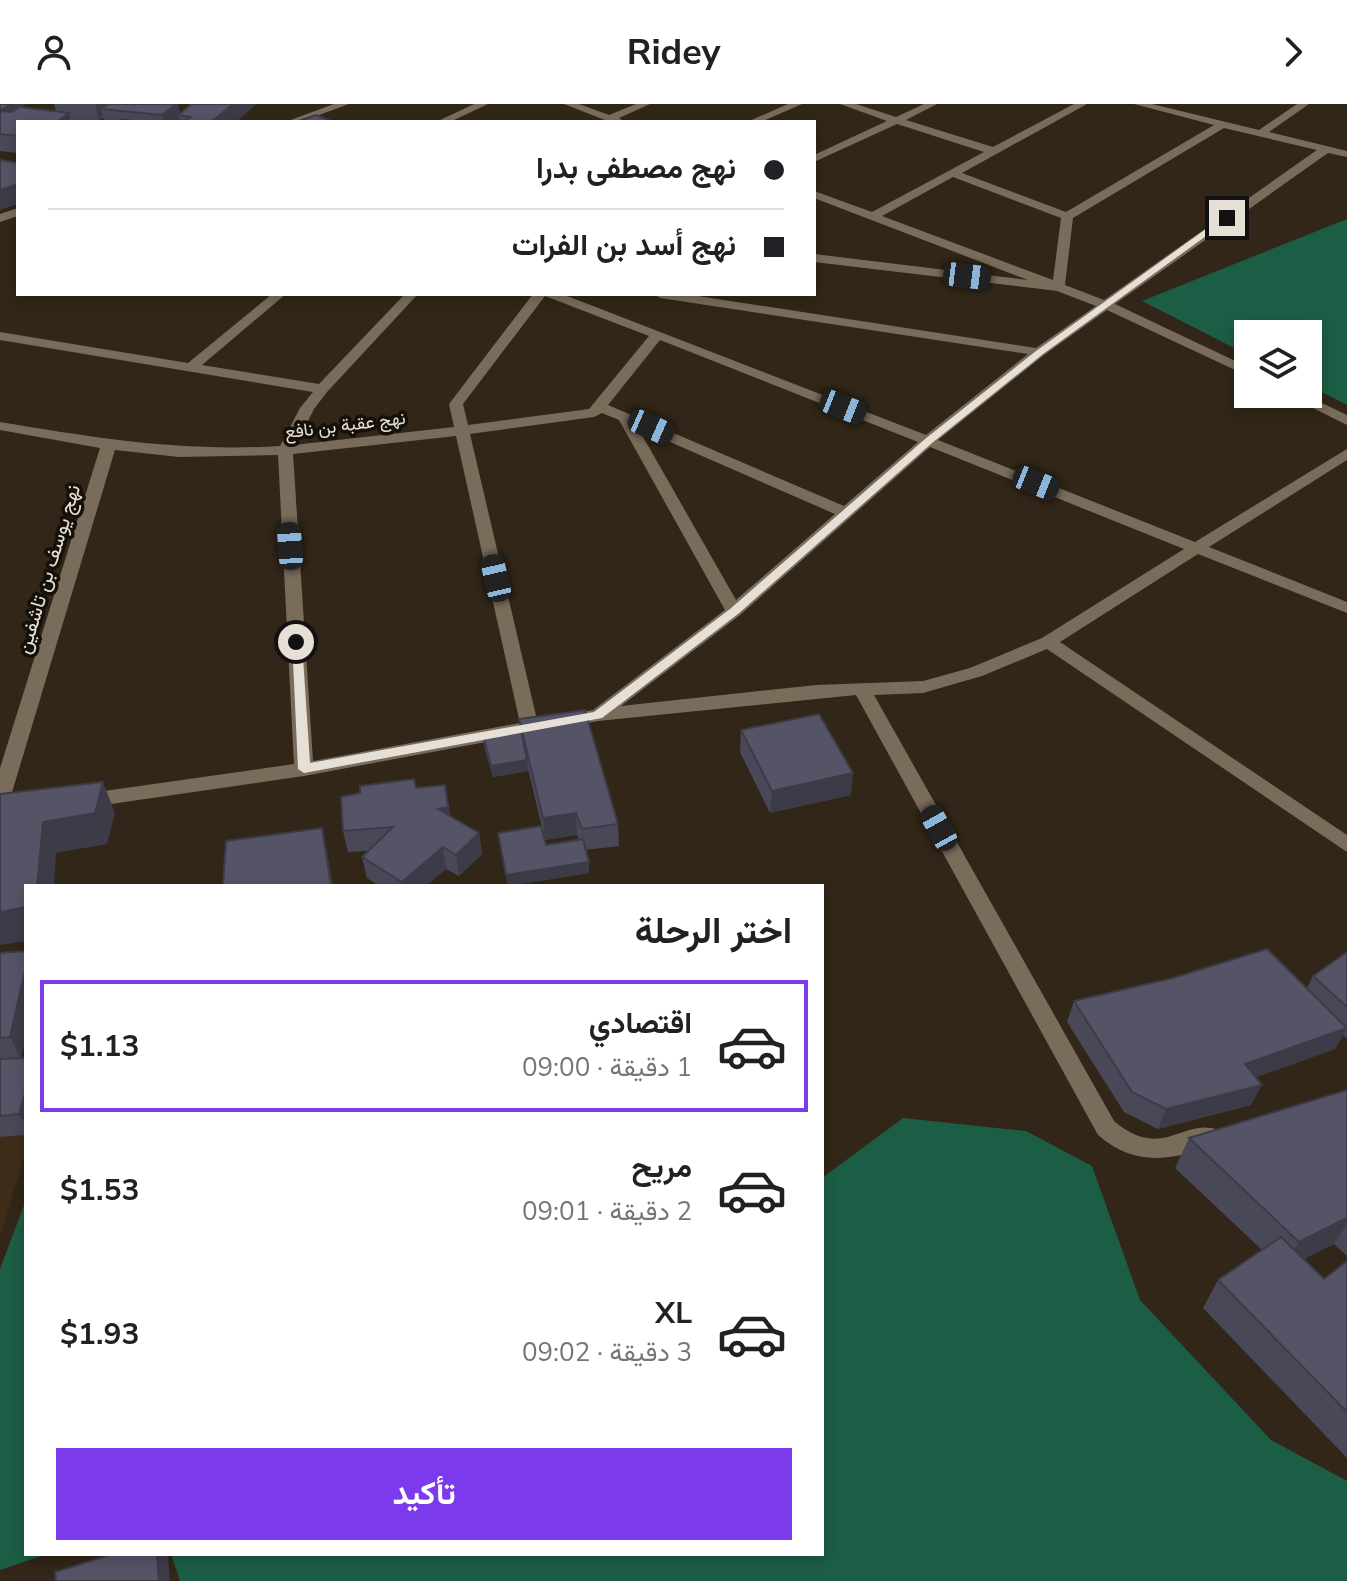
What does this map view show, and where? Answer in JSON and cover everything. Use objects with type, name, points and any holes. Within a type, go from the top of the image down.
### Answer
[{"type":"street","points":[[296,120],[344,104]]},
{"type":"street","points":[[446,120],[483,104]]},
{"type":"street","points":[[569,104],[615,120],[645,104]]},
{"type":"street","points":[[757,120],[797,104]]},
{"type":"street","points":[[845,104],[993,151]]},
{"type":"street","points":[[816,158],[932,104]]},
{"type":"street","points":[[873,216],[1082,104]]},
{"type":"street","points":[[1139,104],[1347,154]]},
{"type":"street","points":[[1261,133],[1304,104]]},
{"type":"street","points":[[1067,216],[1223,124]]},
{"type":"street","points":[[598,715],[734,611],[928,441],[1039,352],[1326,149]]},
{"type":"street","points":[[952,173],[1067,216]]},
{"type":"street","points":[[816,195],[1104,304],[1234,365]]},
{"type":"street","points":[[1058,287],[1067,216]]},
{"type":"street","points":[[816,258],[1058,287]]},
{"type":"street","points":[[191,367],[278,296]]},
{"type":"street","points":[[304,769],[285,451],[307,408],[322,389],[410,296]]},
{"type":"street","points":[[530,728],[456,404],[538,296]]},
{"type":"street","points":[[555,296],[1347,608]]},
{"type":"street","points":[[674,296],[1039,352]]},
{"type":"street","points":[[769,310],[777,296]]},
{"type":"street","points":[[657,335],[599,406],[846,513]]},
{"type":"street","points":[[0,336],[322,389]]},
{"type":"street","name":"نهج عقبة بن نافع","points":[[0,426],[109,444],[204,453],[285,451],[594,413],[599,406]]},
{"type":"street","points":[[1321,408],[1347,421]]},
{"type":"street","points":[[623,414],[734,611]]},
{"type":"street","name":"نهج يوسف بن تاشفين","points":[[0,799],[109,444]]},
{"type":"street","points":[[61,804],[304,769],[598,715],[816,691],[863,692],[923,687],[976,672],[1048,642],[1347,453]]},
{"type":"street","points":[[1048,642],[1347,845]]},
{"type":"street","points":[[863,692],[1106,1128],[1127,1145],[1154,1151],[1227,1132]]},
{"type":"shaded area","points":[[24,1135],[24,1158],[0,1236],[0,1137]]},
{"type":"green space","points":[[1347,219],[1347,405],[1322,392],[1322,320],[1234,320],[1234,348],[1142,301]]},
{"type":"green space","points":[[903,1118],[1026,1131],[1092,1166],[1140,1300],[1271,1440],[1347,1481],[1347,1581],[180,1581],[172,1556],[824,1556],[824,1177]]},
{"type":"green space","points":[[24,1205],[24,1556],[41,1556],[0,1570],[0,1269]]},
{"type":"building","points":[[108,104],[176,104],[162,115],[101,109]]},
{"type":"building","points":[[192,104],[233,104],[214,120],[186,120],[191,117],[178,115]]},
{"type":"building","points":[[19,107],[69,113],[60,120],[16,120],[16,136],[0,134],[0,111],[12,112]]},
{"type":"building","points":[[316,115],[329,120],[302,120]]},
{"type":"building","points":[[0,160],[16,163],[16,185],[0,190]]},
{"type":"building","points":[[585,710],[618,824],[582,829],[576,813],[543,818],[519,719]]},
{"type":"building","points":[[819,714],[853,773],[772,791],[741,730]]},
{"type":"building","points":[[521,730],[527,760],[491,766],[484,739]]},
{"type":"building","points":[[414,779],[416,788],[445,785],[448,807],[438,809],[479,833],[456,855],[443,847],[402,882],[362,857],[393,827],[343,831],[341,797],[360,793],[360,786]]},
{"type":"building","points":[[103,782],[95,813],[43,822],[37,884],[24,884],[24,907],[0,912],[0,794]]},
{"type":"building","points":[[541,826],[546,845],[583,839],[589,862],[506,875],[498,833]]},
{"type":"building","points":[[322,828],[331,884],[223,884],[226,841]]},
{"type":"building","points":[[1267,949],[1347,1028],[1245,1064],[1262,1085],[1166,1109],[1132,1092],[1074,1001],[1173,978]]},
{"type":"building","points":[[24,951],[24,976],[10,1037],[0,1038],[0,953]]},
{"type":"building","points":[[1347,952],[1347,1007],[1313,976]]},
{"type":"building","points":[[24,1058],[24,1097],[19,1114],[0,1116],[0,1059]]},
{"type":"building","points":[[1347,1090],[1347,1218],[1299,1242],[1189,1138]]},
{"type":"building","points":[[1281,1237],[1324,1279],[1347,1261],[1347,1412],[1218,1280]]},
{"type":"building","points":[[107,1556],[157,1556],[159,1581],[56,1581],[55,1572]]},
{"type":"route","points":[[296,642],[304,769],[598,715],[734,611],[928,441],[1039,352],[1227,218]]}]
